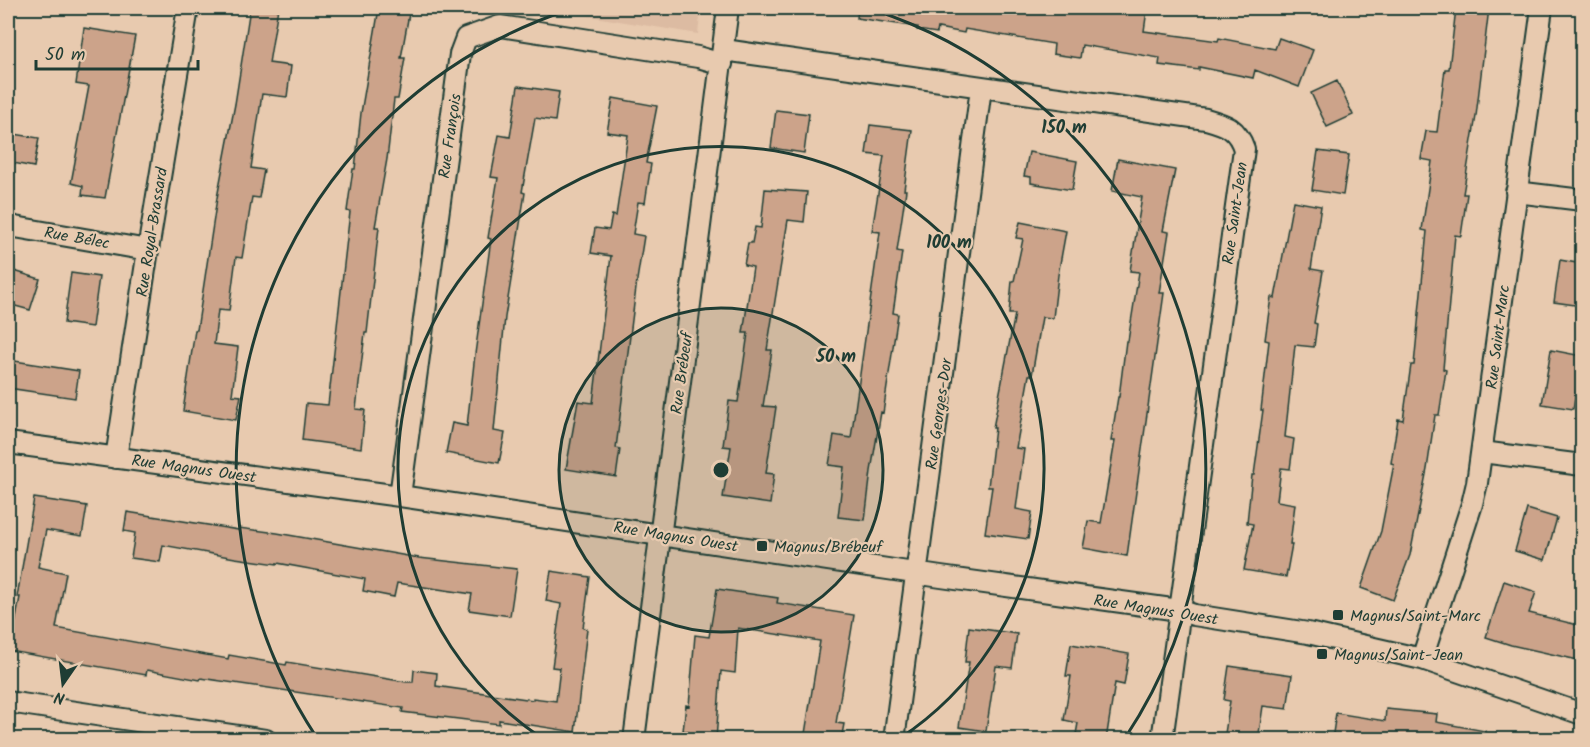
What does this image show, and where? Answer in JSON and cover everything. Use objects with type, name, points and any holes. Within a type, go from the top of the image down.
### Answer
[{"type":"street","name":"Rue Royal-Brassard","points":[[116,458],[188,8]]},
{"type":"street","name":"Rue Brébeuf","points":[[634,740],[728,8]]},
{"type":"street","name":"Rue Saint-Marc","points":[[1422,660],[1472,504],[1482,452],[1542,8]]},
{"type":"street","name":"Rue François","points":[[400,495],[460,54],[465,38],[500,26],[698,57],[723,57]]},
{"type":"street","name":"Rue Saint-Jean","points":[[723,57],[981,88],[1206,119],[1226,124],[1240,136],[1244,149],[1162,740]]},
{"type":"street","name":"Rue Georges-Dor","points":[[894,740],[981,88]]},
{"type":"street","points":[[1516,192],[1582,200]]},
{"type":"street","name":"Rue Bélec","points":[[8,224],[148,250]]},
{"type":"street","name":"Rue Magnus Ouest","points":[[8,443],[400,495],[1179,610],[1194,615],[1308,633],[1422,660],[1582,714]]},
{"type":"street","points":[[1482,452],[1582,465]]},
{"type":"street","points":[[8,702],[266,740]]},
{"type":"shaded area","points":[[540,8],[701,8],[698,34]]},
{"type":"building","points":[[250,8],[278,8],[269,63],[291,66],[287,97],[262,94],[251,168],[264,170],[259,198],[252,197],[242,258],[236,257],[229,311],[218,310],[214,344],[238,347],[232,395],[241,396],[236,420],[183,411]]},
{"type":"building","points":[[379,8],[410,8],[401,58],[405,58],[398,99],[394,99],[387,159],[375,227],[379,227],[356,409],[365,410],[361,448],[302,440],[306,403],[328,405],[350,212],[347,211]]},
{"type":"building","points":[[858,8],[1029,8],[1058,13],[1059,8],[1130,8],[1147,10],[1144,31],[1218,41],[1219,38],[1275,49],[1279,38],[1313,50],[1299,87],[1255,70],[1253,78],[1199,67],[1199,70],[1159,65],[1160,58],[1082,45],[1080,58],[1053,54],[1054,44],[965,29],[964,33],[938,28],[937,33],[917,30],[918,27],[857,18]]},
{"type":"building","points":[[1456,8],[1489,8],[1476,116],[1463,194],[1467,194],[1461,236],[1455,235],[1443,369],[1446,370],[1439,415],[1435,415],[1410,555],[1393,600],[1361,588],[1381,531],[1394,464],[1391,463],[1398,419],[1403,420],[1411,365],[1414,365],[1427,231],[1422,230],[1432,161],[1421,159],[1426,131],[1437,132],[1445,69],[1449,69]]},
{"type":"building","points":[[84,28],[135,36],[105,198],[82,195],[83,186],[71,183],[89,86],[76,84]]},
{"type":"building","points":[[1337,81],[1353,115],[1327,127],[1311,93]]},
{"type":"building","points":[[518,86],[559,92],[555,121],[535,118],[522,192],[525,193],[505,317],[494,431],[505,433],[499,463],[446,453],[452,423],[467,426],[491,239],[488,238],[498,178],[491,177],[499,135],[510,137]]},
{"type":"building","points":[[613,98],[657,106],[646,163],[651,164],[645,203],[638,202],[633,234],[644,236],[616,448],[620,449],[616,477],[566,469],[578,401],[593,403],[611,256],[591,253],[595,228],[609,230],[612,215],[616,216],[628,135],[607,132]]},
{"type":"building","points":[[776,110],[809,114],[804,153],[771,148]]},
{"type":"building","points":[[870,125],[912,130],[897,251],[902,252],[893,313],[898,314],[883,413],[881,412],[871,471],[865,520],[838,517],[844,467],[829,465],[834,435],[851,438],[880,232],[872,231],[884,156],[866,154]]},
{"type":"building","points":[[8,133],[39,138],[34,167],[8,162]]},
{"type":"building","points":[[1318,151],[1349,155],[1343,195],[1312,190]]},
{"type":"building","points":[[1029,152],[1077,161],[1072,190],[1031,183],[1031,177],[1024,176]]},
{"type":"building","points":[[1118,159],[1175,170],[1163,231],[1169,232],[1159,293],[1164,293],[1127,556],[1083,548],[1088,521],[1101,523],[1115,441],[1111,441],[1126,341],[1128,341],[1139,272],[1130,271],[1142,197],[1112,191]]},
{"type":"building","points":[[765,189],[807,192],[804,222],[788,220],[767,350],[772,350],[763,406],[776,407],[766,473],[774,474],[770,504],[723,497],[731,447],[723,446],[729,401],[738,402],[748,333],[743,333],[753,267],[744,265],[748,243],[752,243],[755,227],[761,228]]},
{"type":"building","points":[[1293,201],[1321,206],[1311,269],[1323,271],[1314,323],[1317,324],[1314,347],[1295,345],[1285,437],[1294,439],[1290,469],[1281,468],[1277,501],[1295,504],[1290,544],[1292,544],[1286,577],[1244,570],[1253,524],[1247,523],[1263,410],[1261,410],[1269,341],[1265,340],[1271,297],[1275,298]]},
{"type":"building","points":[[1020,222],[1066,231],[1053,318],[1042,317],[1016,448],[1024,449],[1016,509],[1032,512],[1028,539],[985,533],[992,487],[988,487],[995,428],[993,428],[1015,314],[1009,314],[1012,281],[1014,281],[1023,239],[1016,238]]},
{"type":"building","points":[[1560,260],[1582,264],[1582,306],[1554,302]]},
{"type":"building","points":[[8,269],[40,279],[30,310],[8,304]]},
{"type":"building","points":[[71,273],[99,277],[92,327],[64,323]]},
{"type":"building","points":[[1551,350],[1582,356],[1573,409],[1542,404]]},
{"type":"building","points":[[8,360],[79,371],[75,398],[8,388]]},
{"type":"building","points":[[34,498],[87,506],[82,536],[46,530],[38,567],[66,573],[56,628],[228,659],[229,655],[286,665],[287,662],[406,682],[413,682],[414,670],[437,673],[436,686],[533,700],[533,698],[556,701],[560,668],[552,667],[561,604],[546,601],[551,571],[590,577],[583,628],[587,629],[575,732],[499,720],[499,724],[402,712],[403,708],[201,678],[200,680],[147,670],[146,675],[10,651]]},
{"type":"building","points":[[1527,509],[1557,518],[1545,560],[1515,551]]},
{"type":"building","points":[[127,512],[239,530],[239,528],[277,533],[419,558],[517,569],[510,616],[469,610],[472,594],[397,583],[394,597],[363,591],[365,579],[163,545],[160,562],[131,558],[135,533],[124,531]]},
{"type":"building","points":[[1504,581],[1536,592],[1529,613],[1582,626],[1578,660],[1486,637]]},
{"type":"building","points":[[717,589],[778,598],[777,603],[854,615],[836,723],[844,724],[841,740],[804,740],[820,641],[738,628],[735,673],[721,671],[716,740],[687,740],[688,731],[683,731],[686,705],[689,706],[695,635],[709,637]]},
{"type":"building","points":[[969,627],[1017,634],[1012,668],[996,666],[986,731],[959,727],[969,662],[965,662]]},
{"type":"building","points":[[1071,644],[1129,654],[1124,685],[1115,683],[1106,740],[1075,740],[1078,723],[1064,720],[1071,676],[1066,676]]},
{"type":"building","points":[[1229,666],[1292,675],[1287,709],[1263,706],[1258,740],[1224,740],[1230,701],[1224,700]]},
{"type":"building","points":[[1386,709],[1437,714],[1436,722],[1485,731],[1484,740],[1332,740],[1336,713],[1385,721]]},
{"type":"place","name":"Magnus/Brébeuf","points":[[762,546]]},
{"type":"place","name":"Magnus/Saint-Marc","points":[[1338,615]]},
{"type":"place","name":"Magnus/Saint-Jean","points":[[1322,654]]}]
